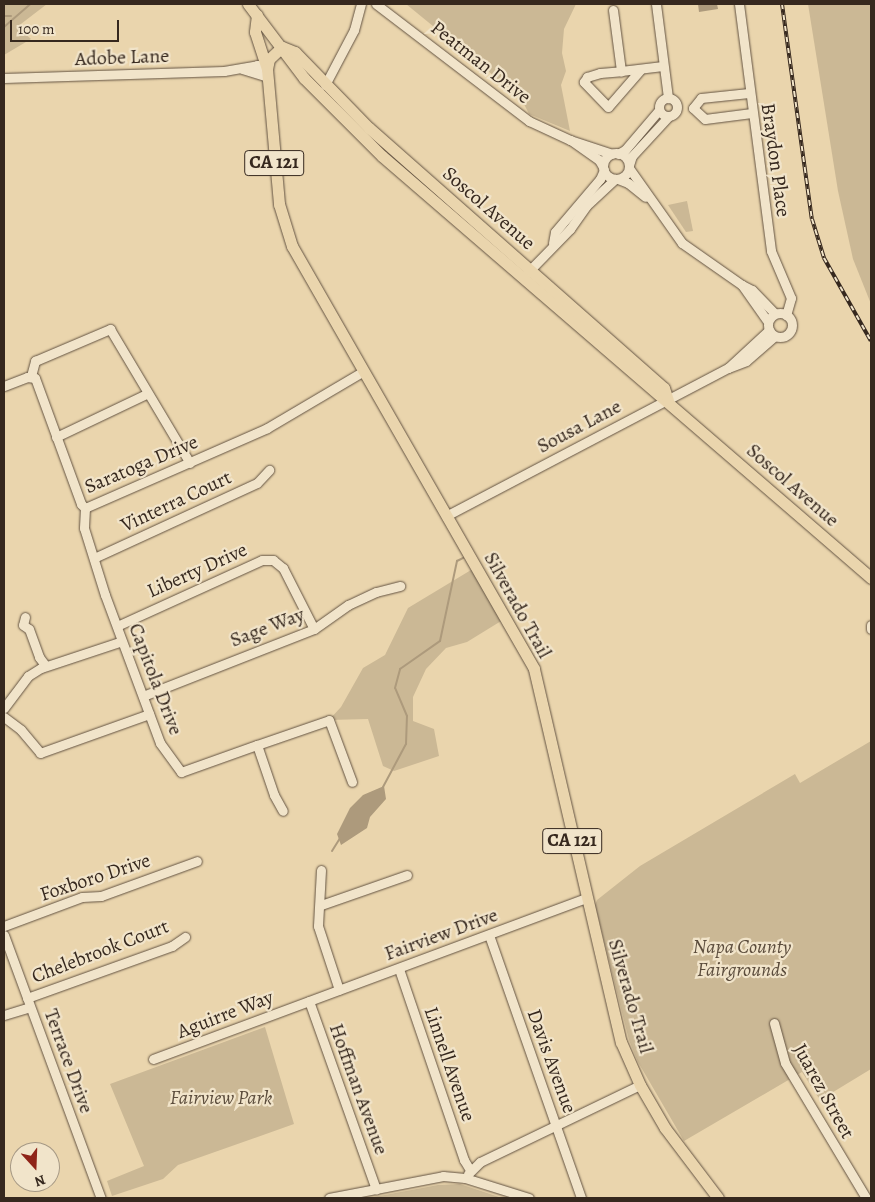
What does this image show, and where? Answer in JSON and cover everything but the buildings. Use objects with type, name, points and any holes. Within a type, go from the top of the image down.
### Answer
[{"type":"main road","name":"Soscol Avenue","points":[[248,4],[282,47],[289,60],[348,124],[613,358],[668,400],[871,578]]},
{"type":"main road","name":"Silverado Trail","points":[[256,15],[255,32],[268,73],[276,186],[286,229],[296,257],[536,674],[586,898],[621,1042],[640,1085],[665,1128],[718,1198]]},
{"type":"main road","name":"Soscol Avenue","points":[[282,47],[295,52],[325,85],[375,133],[664,388],[668,400]]},
{"type":"main road","points":[[268,73],[270,58],[282,47]]},
{"type":"street","points":[[325,85],[351,37],[361,4]]},
{"type":"street","name":"Peatman Drive","points":[[376,4],[528,121],[570,140],[625,158],[670,229],[693,254],[752,290],[775,314]]},
{"type":"street","points":[[656,4],[668,98]]},
{"type":"street","name":"Braydon Place","points":[[738,4],[771,252],[790,294],[791,305],[786,315]]},
{"type":"street","points":[[613,10],[621,71]]},
{"type":"street","name":"Adobe Lane","points":[[4,78],[241,69],[257,65],[268,73]]},
{"type":"street","points":[[641,69],[608,107],[588,89],[585,80],[589,76],[621,71],[664,66]]},
{"type":"street","points":[[693,108],[701,98],[749,93]]},
{"type":"street","points":[[553,243],[555,232],[600,178],[605,159],[625,150],[659,110],[661,101],[668,98],[675,100],[678,108]]},
{"type":"street","points":[[522,278],[553,243],[562,239],[586,206],[616,179],[625,176],[632,156],[668,117],[674,115],[678,108]]},
{"type":"street","points":[[678,108],[693,108],[705,119],[752,113]]},
{"type":"street","points":[[659,110],[668,117]]},
{"type":"street","name":"Peatman Drive","points":[[570,140],[599,160],[608,176],[632,185],[653,203]]},
{"type":"street","name":"Peatman Drive","points":[[742,285],[771,329]]},
{"type":"street","points":[[775,314],[786,315],[792,323],[790,332],[785,336],[771,329],[775,314]]},
{"type":"street","points":[[4,386],[32,376],[35,361],[110,329],[146,394],[190,463]]},
{"type":"street","name":"Sousa Lane","points":[[446,516],[728,368],[771,329]]},
{"type":"street","name":"Saratoga Drive","points":[[32,376],[81,504],[85,508],[267,428],[362,372]]},
{"type":"street","points":[[56,436],[146,394]]},
{"type":"street","name":"Vinterra Court","points":[[94,558],[257,484],[269,470]]},
{"type":"street","name":"Capitola Drive","points":[[85,508],[84,528],[122,641],[160,743],[181,772],[257,745]]},
{"type":"street","name":"Liberty Drive","points":[[117,626],[262,560],[273,560],[283,568],[314,629]]},
{"type":"street","name":"Sage Way","points":[[143,696],[314,629],[348,605],[376,592],[400,586]]},
{"type":"street","points":[[25,617],[23,625],[29,629],[39,657],[45,666]]},
{"type":"street","points":[[4,708],[28,676],[45,666],[122,641]]},
{"type":"street","points":[[4,717],[21,730],[40,753],[149,714]]},
{"type":"street","points":[[283,811],[274,795],[257,745],[329,720],[352,782]]},
{"type":"street","name":"Foxboro Drive","points":[[4,926],[82,897],[101,896],[197,861]]},
{"type":"street","points":[[321,870],[321,905],[318,926],[320,940],[339,990]]},
{"type":"street","points":[[321,905],[407,875]]},
{"type":"street","name":"Fairview Drive","points":[[309,1001],[586,898]]},
{"type":"street","name":"Davis Avenue","points":[[489,935],[581,1198]]},
{"type":"street","name":"Terrace Drive","points":[[4,936],[101,1198]]},
{"type":"street","name":"Chelebrook Court","points":[[4,1015],[29,1002],[172,946],[185,937]]},
{"type":"street","name":"Linnell Avenue","points":[[399,968],[464,1160],[470,1170]]},
{"type":"street","name":"Aguirre Way","points":[[153,1059],[309,1001]]},
{"type":"street","name":"Hoffman Avenue","points":[[309,1001],[376,1189]]},
{"type":"street","name":"Juarez Street","points":[[774,1023],[785,1063],[866,1198]]},
{"type":"street","points":[[465,1178],[470,1170],[640,1085]]},
{"type":"street","points":[[329,1198],[443,1176],[465,1178],[529,1198]]},
{"type":"green space","points":[[4,4],[47,4],[17,27],[31,39],[4,55]]},
{"type":"green space","points":[[406,4],[576,4],[564,29],[562,53],[566,71],[561,85],[570,131],[529,114],[521,98]]},
{"type":"green space","points":[[808,4],[871,4],[871,304],[853,259],[838,191]]},
{"type":"green space","points":[[687,201],[693,231],[686,232],[668,205]]},
{"type":"green space","points":[[476,567],[506,618],[467,642],[446,648],[426,669],[413,697],[413,721],[434,729],[439,756],[394,771],[383,766],[368,719],[329,720],[341,707],[363,668],[385,655],[408,608]]},
{"type":"green space","name":"Napa County Fairgrounds","points":[[871,741],[871,1069],[820,1100],[802,1072],[684,1141],[638,1062],[629,1040],[595,905],[597,900],[640,866],[795,774],[800,783]]},
{"type":"green space","name":"Fairview Park","points":[[265,1027],[294,1124],[178,1165],[163,1179],[112,1196],[107,1181],[144,1166],[110,1084]]},
{"type":"green space","points":[[460,1184],[502,1198],[369,1198],[438,1185]]},
{"type":"shaded area","points":[[698,4],[717,4],[718,9],[699,12]]},
{"type":"shaded area","points":[[384,786],[386,799],[370,817],[367,828],[341,845],[337,834],[350,808],[363,795]]},
{"type":"waterway","points":[[4,27],[30,4]]},
{"type":"waterway","points":[[4,16],[11,16]]},
{"type":"waterway","points":[[383,787],[406,744],[407,716],[395,688],[400,669],[440,641],[457,561],[463,558]]},
{"type":"waterway","points":[[332,851],[340,838]]},
{"type":"railway","points":[[782,4],[812,219],[824,258],[871,341]]}]
